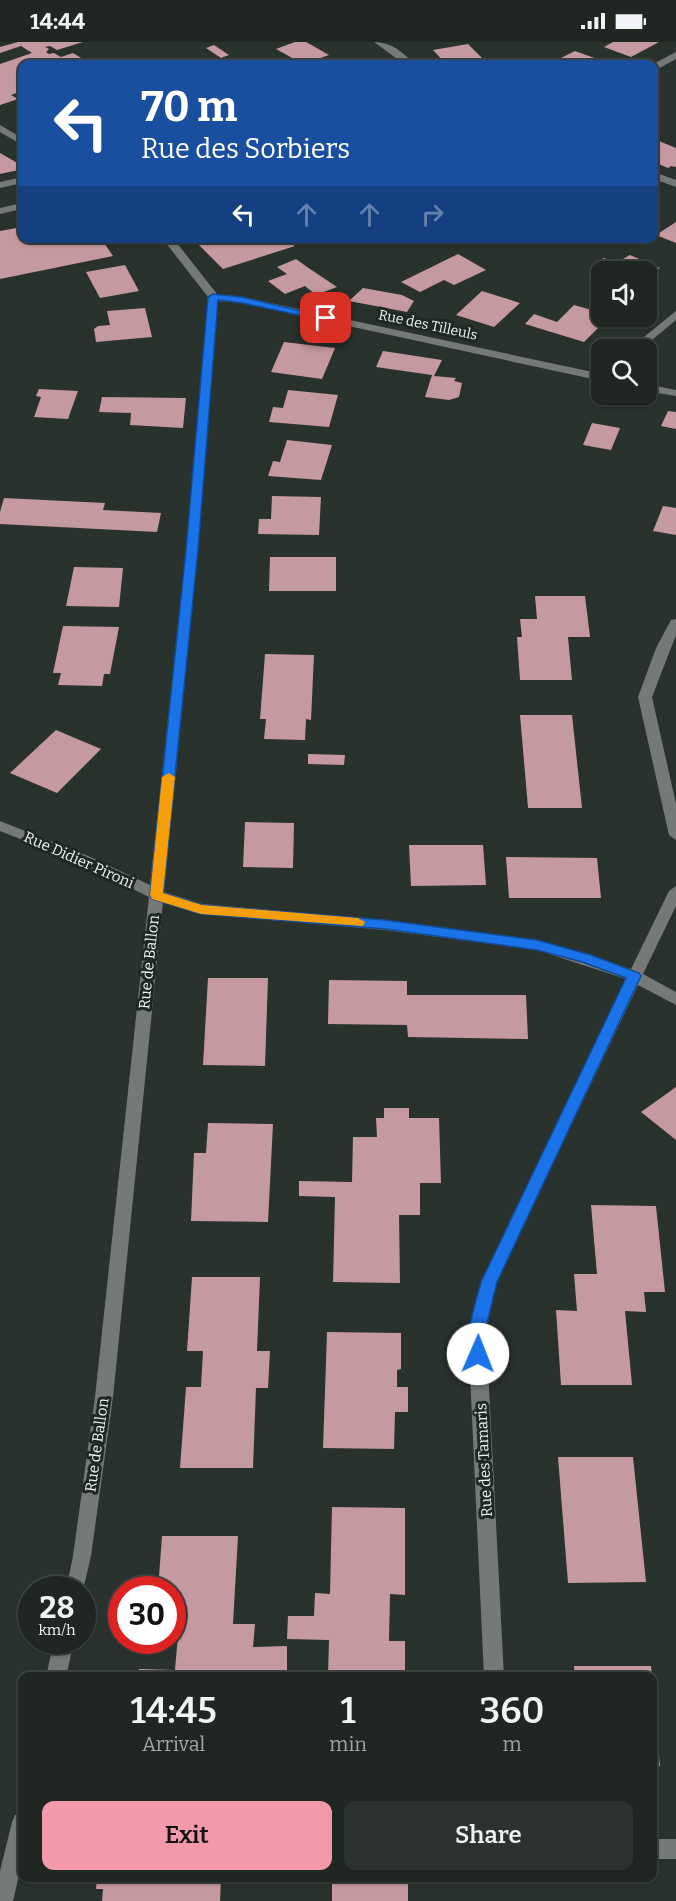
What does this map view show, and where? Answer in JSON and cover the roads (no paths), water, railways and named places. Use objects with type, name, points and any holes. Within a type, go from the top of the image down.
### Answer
[{"type":"street","points":[[380,42],[405,60]]},
{"type":"street","points":[[658,66],[676,56]]},
{"type":"street","points":[[0,128],[18,139]]},
{"type":"street","points":[[658,177],[676,184]]},
{"type":"street","points":[[0,184],[18,181]]},
{"type":"street","points":[[0,211],[18,207]]},
{"type":"street","points":[[171,243],[203,281],[213,297]]},
{"type":"street","name":"Rue des Tilleuls","points":[[213,297],[242,300],[591,375]]},
{"type":"street","name":"Rue de Ballon","points":[[78,1576],[104,1397],[192,550],[213,297]]},
{"type":"street","points":[[646,339],[676,314]]},
{"type":"street","points":[[657,389],[676,393]]},
{"type":"street","points":[[676,623],[663,648],[645,697],[676,835]]},
{"type":"street","name":"Rue Didier Pironi","points":[[0,826],[81,858],[157,895],[201,909],[385,925],[537,945],[586,958],[634,976],[676,999]]},
{"type":"street","name":"Rue des Tamaris","points":[[494,1672],[477,1331],[489,1282],[676,891]]},
{"type":"street","points":[[57,1672],[61,1654]]},
{"type":"street","points":[[3,1901],[18,1839]]},
{"type":"street","points":[[657,1849],[676,1849]]}]
